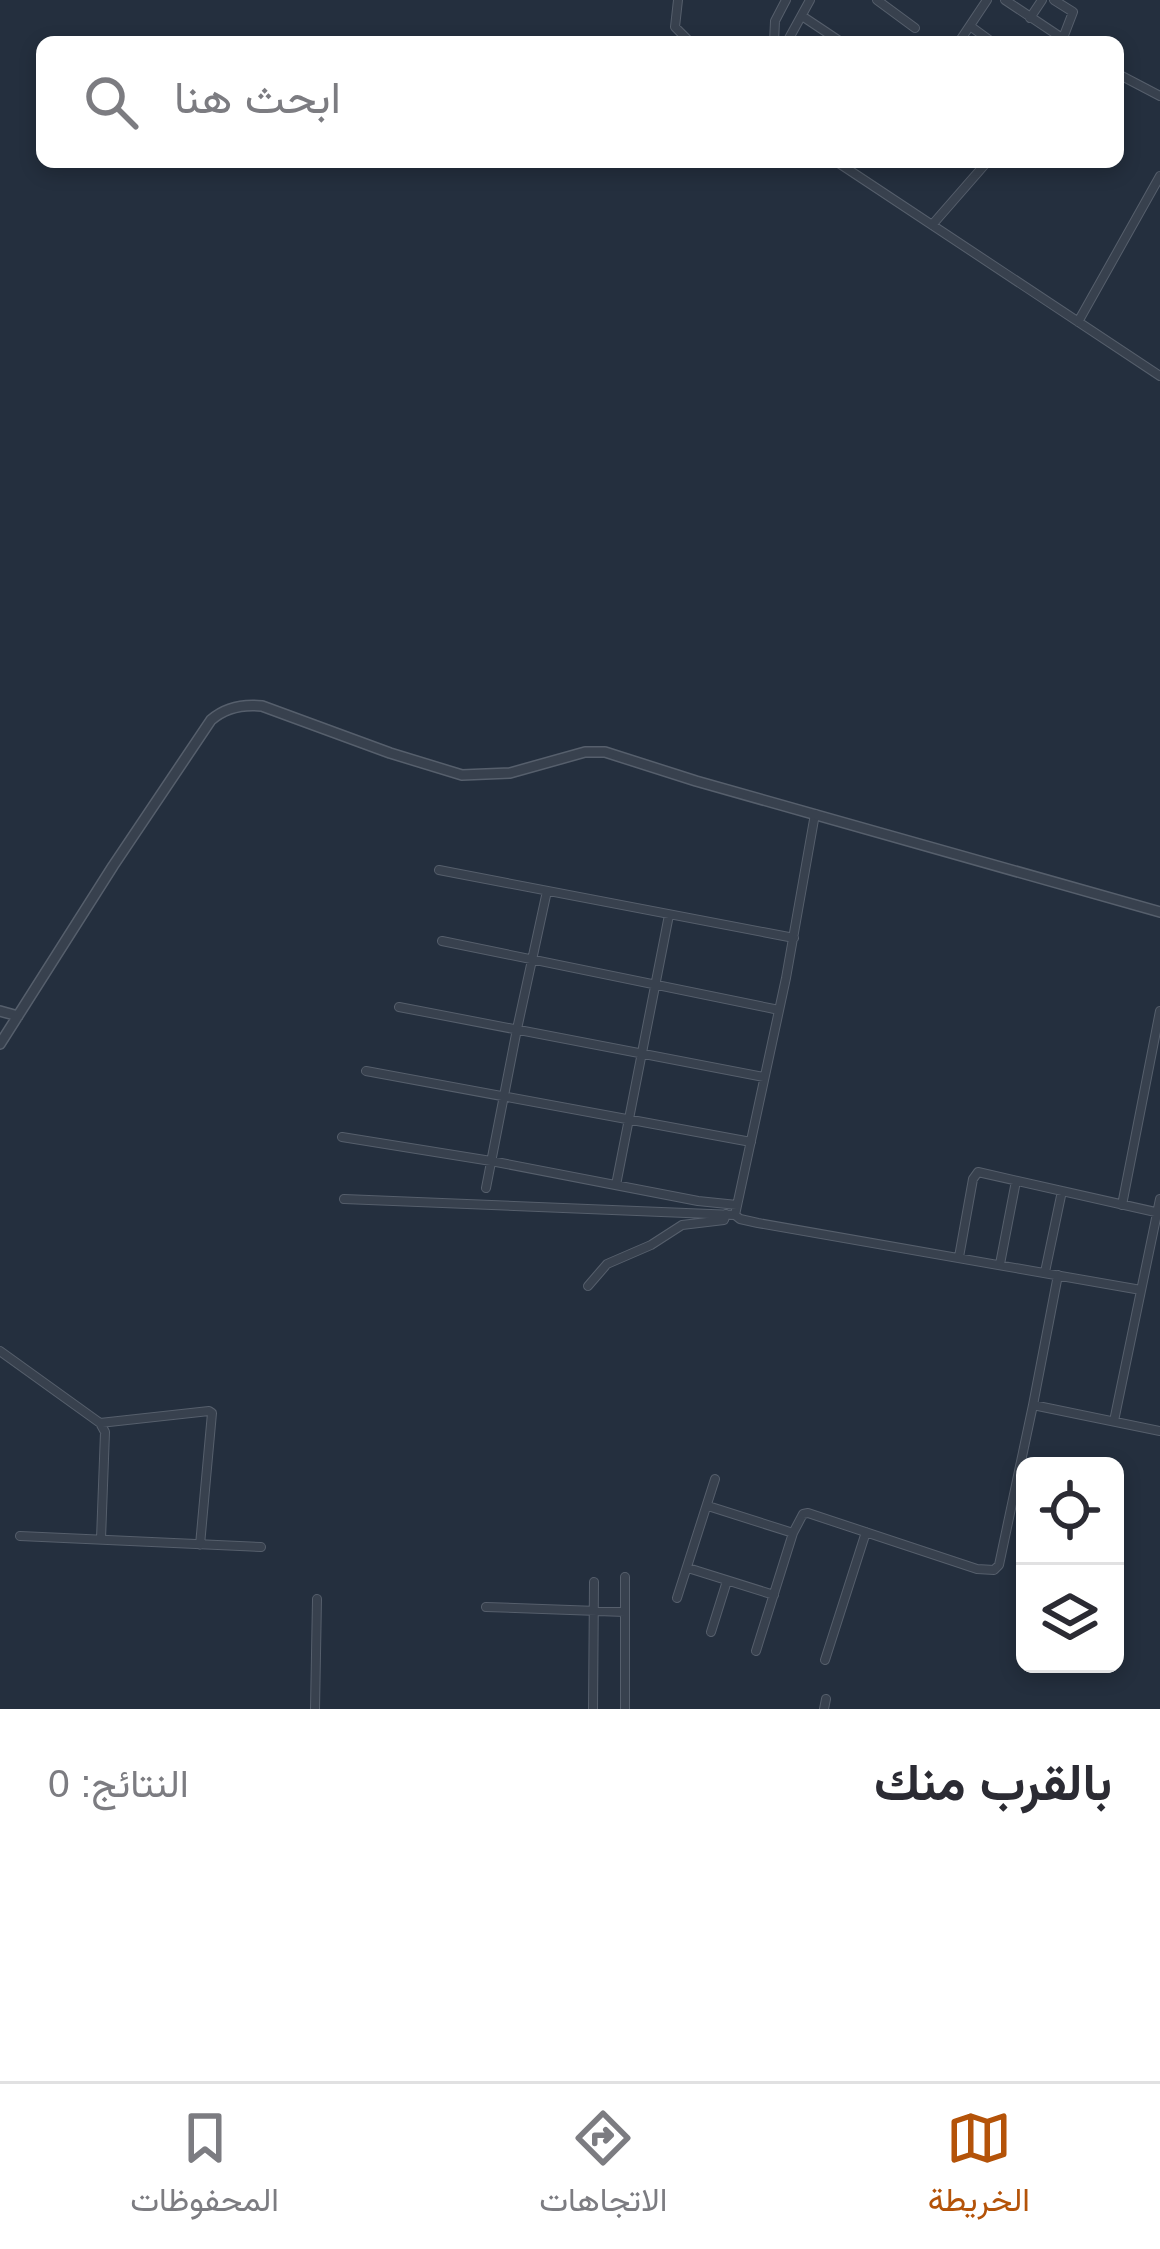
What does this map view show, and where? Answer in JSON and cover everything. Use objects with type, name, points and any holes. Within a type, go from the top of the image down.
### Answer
[{"type":"street","points":[[678,0],[675,27],[684,36]]},
{"type":"street","points":[[774,36],[775,20],[786,0]]},
{"type":"street","points":[[790,36],[810,0]]},
{"type":"street","points":[[877,0],[915,28]]},
{"type":"street","points":[[963,36],[987,0]]},
{"type":"street","points":[[1004,0],[1059,36]]},
{"type":"street","points":[[1030,18],[1042,0]]},
{"type":"street","points":[[1054,0],[1073,12],[1066,36]]},
{"type":"street","points":[[802,16],[832,36]]},
{"type":"street","points":[[970,26],[984,36]]},
{"type":"street","points":[[1124,78],[1160,96]]},
{"type":"street","points":[[846,168],[1160,376]]},
{"type":"street","points":[[932,226],[982,168]]},
{"type":"street","points":[[1078,322],[1160,176]]},
{"type":"street","points":[[0,1044],[211,720],[236,706],[262,706],[463,775],[509,772],[595,750],[1160,912]]},
{"type":"street","points":[[588,1286],[607,1264],[687,1224],[724,1220],[733,1212],[794,938],[815,814]]},
{"type":"street","points":[[439,870],[794,938]]},
{"type":"street","points":[[486,1188],[547,891]]},
{"type":"street","points":[[616,1186],[669,915]]},
{"type":"street","points":[[442,941],[778,1010]]},
{"type":"street","points":[[399,1007],[764,1077]]},
{"type":"street","points":[[0,1011],[18,1016]]},
{"type":"street","points":[[1121,1204],[1160,1011]]},
{"type":"street","points":[[366,1070],[751,1142]]},
{"type":"street","points":[[342,1136],[698,1201],[758,1223],[1141,1290]]},
{"type":"street","points":[[958,1257],[978,1172],[1159,1212]]},
{"type":"street","points":[[1000,1264],[1016,1181]]},
{"type":"street","points":[[1045,1272],[1062,1191]]},
{"type":"street","points":[[344,1199],[733,1212]]},
{"type":"street","points":[[1114,1421],[1160,1199]]},
{"type":"street","points":[[687,1212],[687,1224]]},
{"type":"street","points":[[756,1651],[793,1533],[799,1518],[808,1513],[977,1569],[994,1570],[999,1565],[1058,1275]]},
{"type":"street","points":[[0,1351],[100,1423],[106,1439],[101,1539]]},
{"type":"street","points":[[1034,1405],[1160,1431]]},
{"type":"street","points":[[100,1423],[212,1413],[200,1545]]},
{"type":"street","points":[[677,1598],[715,1479]]},
{"type":"street","points":[[708,1506],[793,1533]]},
{"type":"street","points":[[824,1660],[866,1532]]},
{"type":"street","points":[[20,1535],[261,1547]]},
{"type":"street","points":[[688,1568],[774,1595]]},
{"type":"street","points":[[625,1577],[625,1709]]},
{"type":"street","points":[[711,1632],[727,1581]]},
{"type":"street","points":[[593,1709],[594,1582]]},
{"type":"street","points":[[316,1709],[317,1599]]},
{"type":"street","points":[[486,1607],[625,1612]]}]
